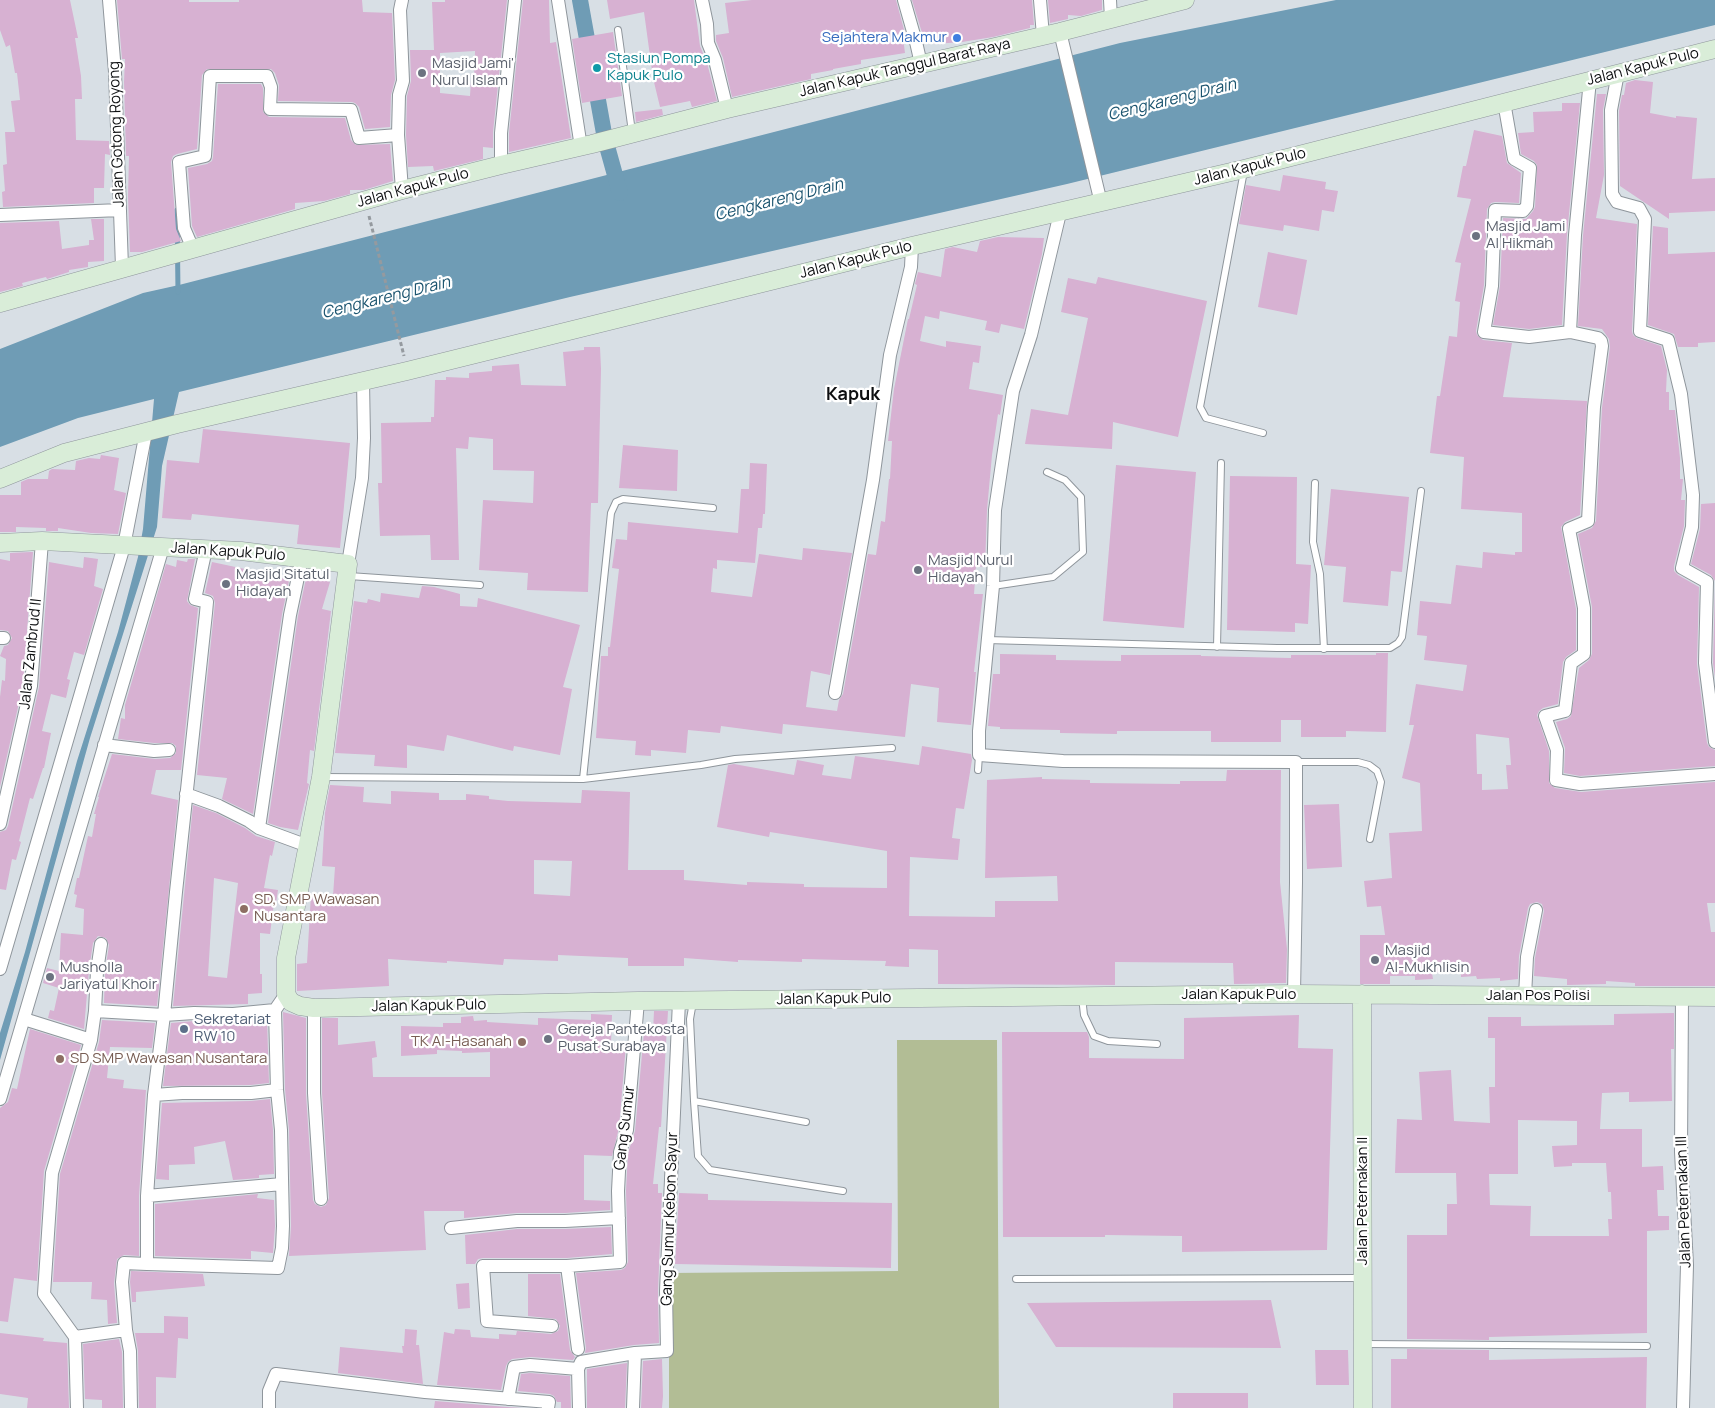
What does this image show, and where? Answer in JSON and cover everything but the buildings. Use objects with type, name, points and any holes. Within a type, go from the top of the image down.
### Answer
[{"type":"main road","name":"Jalan Kapuk Tanggul Barat Raya","points":[[629,134],[726,109],[921,64],[1055,38],[1111,19],[1185,0]]},
{"type":"main road","name":"Jalan Kapuk Pulo","points":[[0,479],[64,453],[148,431],[363,381],[912,246],[1244,169],[1715,49]]},
{"type":"main road","name":"Jalan Kapuk Pulo","points":[[0,303],[122,267],[402,190],[629,134]]},
{"type":"main road","name":"Jalan Kapuk Pulo","points":[[0,543],[42,541],[241,551],[302,558],[347,570]]},
{"type":"main road","points":[[286,994],[286,958],[321,777],[347,570]]},
{"type":"main road","name":"Jalan Kapuk Pulo","points":[[286,994],[291,1002],[300,1006],[314,1008],[638,1001],[1362,994]]},
{"type":"main road","name":"Jalan Pos Polisi","points":[[1362,994],[1715,997]]},
{"type":"main road","name":"Jalan Peternakan II","points":[[1362,994],[1363,1408]]},
{"type":"street","name":"Jalan Gotong Royong","points":[[110,0],[115,72],[122,267]]},
{"type":"street","points":[[402,0],[400,10],[403,81],[399,95],[398,135],[402,190]]},
{"type":"street","points":[[501,165],[501,132],[515,0]]},
{"type":"street","points":[[558,0],[587,145]]},
{"type":"street","points":[[702,0],[707,24],[708,44],[715,60],[726,109]]},
{"type":"street","points":[[904,0],[921,64]]},
{"type":"street","points":[[1040,0],[1055,38],[1098,185],[1101,203]]},
{"type":"street","points":[[1110,0],[1111,19]]},
{"type":"street","points":[[1618,73],[1611,110],[1612,194],[1617,202],[1639,208],[1646,219],[1640,331],[1668,340],[1681,394],[1693,495],[1692,527],[1682,568],[1706,582],[1705,663],[1715,742]]},
{"type":"street","points":[[181,252],[184,228],[179,162],[205,156],[210,76],[267,76],[271,87],[270,108],[352,110],[359,138],[398,135]]},
{"type":"street","points":[[1570,332],[1575,235],[1590,80]]},
{"type":"street","points":[[1504,102],[1514,159],[1530,168],[1527,206],[1523,211],[1495,210],[1492,286],[1484,332],[1530,337],[1570,332],[1598,338],[1602,346],[1594,406],[1588,521],[1569,529],[1584,608],[1584,654],[1570,663],[1565,711],[1545,716],[1557,750],[1556,780],[1580,784],[1715,774]]},
{"type":"street","points":[[1060,212],[1031,335],[1014,391],[995,510],[993,586],[979,731],[979,755],[1063,761],[1296,762],[1294,994]]},
{"type":"street","points":[[0,215],[121,222]]},
{"type":"street","points":[[835,693],[874,480],[890,355],[911,267],[912,246]]},
{"type":"street","points":[[347,570],[362,478],[364,438],[363,381]]},
{"type":"street","points":[[0,1099],[104,745],[145,547],[148,431]]},
{"type":"street","name":"Jalan Zambrud II","points":[[0,824],[31,686],[42,541]]},
{"type":"street","points":[[0,969],[145,547]]},
{"type":"street","points":[[147,1264],[147,1196],[154,1095],[207,602],[195,599],[206,549]]},
{"type":"street","points":[[259,828],[290,615],[302,558]]},
{"type":"street","points":[[1699,577],[1715,575]]},
{"type":"street","points":[[104,745],[154,752],[169,750]]},
{"type":"street","points":[[186,794],[219,806],[259,828],[308,846]]},
{"type":"street","points":[[1525,996],[1527,957],[1536,910]]},
{"type":"street","points":[[77,1408],[76,1337],[44,1294],[52,1173],[90,1040],[95,1012],[100,944]]},
{"type":"street","points":[[131,1408],[130,1351],[126,1330],[122,1282],[124,1263],[278,1268],[282,1248],[282,1184],[275,1010],[286,994]]},
{"type":"street","name":"Jalan Peternakan III","points":[[1682,997],[1681,1152],[1687,1265],[1683,1408]]},
{"type":"street","name":"Gang Sumur","points":[[552,1326],[487,1321],[483,1266],[567,1266],[620,1262],[620,1152],[627,1130],[638,1001]]},
{"type":"street","name":"Gang Sumur Kebon Sayur","points":[[635,1353],[667,1351],[666,1291],[686,1001]]},
{"type":"street","points":[[314,1008],[314,1092],[321,1199]]},
{"type":"street","points":[[95,1012],[164,1015],[194,1013],[233,1014],[275,1010]]},
{"type":"street","points":[[24,1019],[90,1040]]},
{"type":"street","points":[[154,1095],[251,1093],[277,1090]]},
{"type":"street","points":[[147,1196],[282,1184]]},
{"type":"street","points":[[451,1228],[517,1221],[619,1218]]},
{"type":"street","points":[[567,1266],[578,1349]]},
{"type":"street","points":[[76,1337],[126,1330]]},
{"type":"street","points":[[579,1408],[578,1369],[581,1362],[635,1353],[633,1408]]},
{"type":"street","points":[[508,1399],[514,1367],[530,1365],[578,1369]]},
{"type":"street","points":[[269,1408],[269,1391],[276,1374],[425,1392],[548,1402],[548,1408]]},
{"type":"lane","points":[[618,30],[629,134]]},
{"type":"lane","points":[[1244,169],[1200,407],[1206,418],[1262,433]]},
{"type":"lane","points":[[1217,647],[1221,463]]},
{"type":"lane","points":[[993,586],[1053,577],[1083,552],[1080,497],[1065,480],[1047,472]]},
{"type":"lane","points":[[1315,483],[1313,542],[1320,574],[1324,649]]},
{"type":"lane","points":[[987,640],[1217,647],[1390,648],[1398,644],[1402,637],[1421,491]]},
{"type":"lane","points":[[583,779],[604,578],[612,513],[616,502],[623,499],[713,508]]},
{"type":"lane","points":[[347,570],[480,585]]},
{"type":"lane","points":[[321,777],[583,779],[701,765],[735,759],[892,748]]},
{"type":"lane","points":[[978,770],[979,755]]},
{"type":"lane","points":[[1296,762],[1358,762],[1369,765],[1377,771],[1381,782],[1370,839]]},
{"type":"lane","points":[[1082,996],[1084,1015],[1094,1036],[1108,1041],[1157,1044]]},
{"type":"lane","points":[[686,1001],[690,1018],[698,1156],[710,1170],[843,1191]]},
{"type":"lane","points":[[694,1101],[806,1122]]},
{"type":"lane","points":[[1016,1279],[1364,1278]]},
{"type":"lane","points":[[1364,1344],[1647,1346]]},
{"type":"path","points":[[370,220],[402,347]]},
{"type":"green space","points":[[897,1040],[997,1040],[999,1408],[669,1408],[669,1273],[898,1271]]},
{"type":"water","name":"Cengkareng Drain","points":[[1336,0],[1715,0],[1715,25],[1067,184],[570,297],[179,392],[162,466],[157,527],[90,738],[0,1060],[0,1033],[25,952],[77,761],[118,632],[138,557],[143,529],[154,399],[78,418],[0,447],[0,349],[143,293],[1120,43]]},
{"type":"waterway","points":[[580,0],[605,139],[620,193]]},
{"type":"waterway","points":[[177,210],[178,292]]},
{"type":"place","name":"Sejahtera Makmur","points":[[957,38]]},
{"type":"place","name":"Stasiun Pompa Kapuk Pulo","points":[[597,68]]},
{"type":"place","name":"Masjid Jami' Nurul Islam","points":[[422,73]]},
{"type":"place","name":"Masjid Jami Al Hikmah","points":[[1476,236]]},
{"type":"place","name":"Masjid Nurul Hidayah","points":[[918,570]]},
{"type":"place","name":"Masjid Sitatul Hidayah","points":[[226,584]]},
{"type":"place","name":"SD, SMP Wawasan Nusantara","points":[[244,909]]},
{"type":"place","name":"Masjid Al-Mukhlisin","points":[[1375,960]]},
{"type":"place","name":"Musholla Jariyatul Khoir","points":[[50,977]]},
{"type":"place","name":"Sekretariat RW 10","points":[[184,1029]]},
{"type":"place","name":"Gereja Pantekosta Pusat Surabaya","points":[[548,1039]]},
{"type":"place","name":"TK Al-Hasanah","points":[[522,1042]]},
{"type":"place","name":"SD SMP Wawasan Nusantara","points":[[60,1059]]},
{"type":"district","name":"Kapuk","points":[[853,395]]}]
